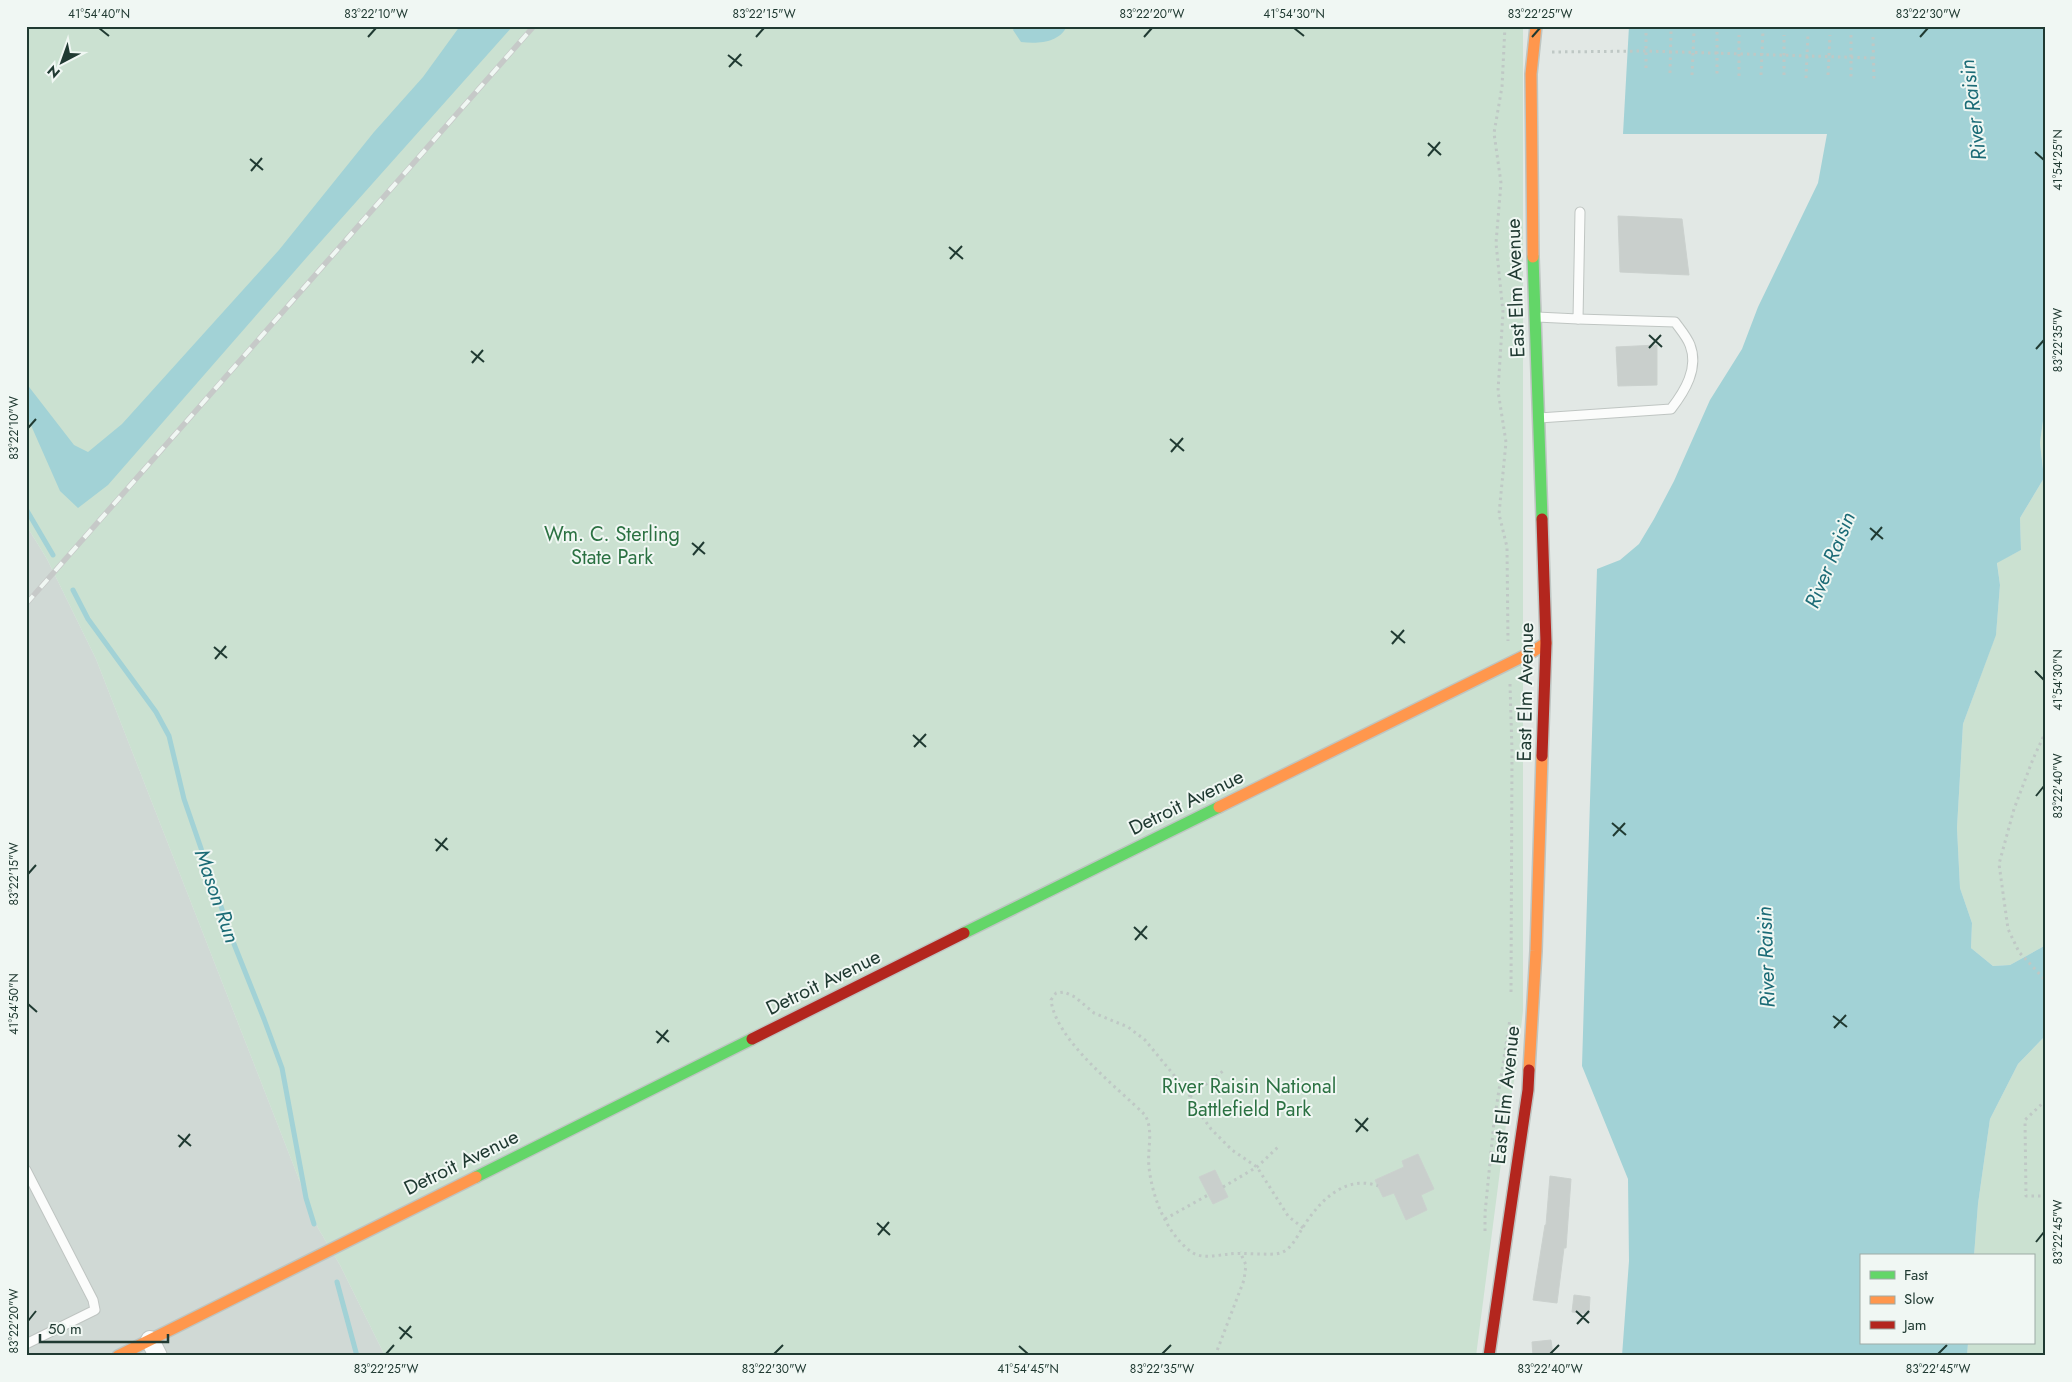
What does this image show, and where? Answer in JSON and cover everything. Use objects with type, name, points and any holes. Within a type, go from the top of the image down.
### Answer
[{"type":"street","name":"East Elm Avenue","points":[[1489,1356],[1528,1090],[1536,951],[1546,643],[1534,317],[1531,127],[1536,26]]},
{"type":"street","name":"Detroit Avenue","points":[[118,1356],[1546,643]]},
{"type":"street","points":[[150,1340],[158,1356]]},
{"type":"lane","points":[[1578,319],[1580,212]]},
{"type":"lane","points":[[1534,317],[1675,322],[1690,345],[1694,365],[1684,392],[1671,408],[1538,418]]},
{"type":"lane","points":[[26,1170],[93,1300],[95,1310],[26,1344]]},
{"type":"path","points":[[1670,73],[1671,31]]},
{"type":"path","points":[[1761,75],[1763,31]]},
{"type":"path","points":[[1692,75],[1694,32]]},
{"type":"path","points":[[1717,32],[1717,76]]},
{"type":"path","points":[[1646,33],[1646,72]]},
{"type":"path","points":[[1806,78],[1808,33]]},
{"type":"path","points":[[1739,76],[1740,35]]},
{"type":"path","points":[[1784,35],[1784,75]]},
{"type":"path","points":[[1828,75],[1830,35]]},
{"type":"path","points":[[1851,35],[1851,77]]},
{"type":"path","points":[[1874,37],[1874,81]]},
{"type":"path","points":[[1534,51],[1564,53],[1646,51],[1874,58]]},
{"type":"path","points":[[2046,731],[2032,759],[2014,809],[1999,864],[2008,929],[2019,952],[2046,981]]},
{"type":"path","points":[[1302,1228],[1288,1216],[1257,1167],[1232,1150],[1220,1139],[1145,1040],[1128,1027],[1094,1013],[1075,997],[1064,992],[1056,993],[1051,1000],[1052,1010],[1058,1024],[1085,1058],[1145,1115],[1150,1123],[1149,1167],[1158,1206],[1184,1245],[1199,1256],[1240,1252],[1278,1254],[1292,1244],[1316,1210],[1342,1187],[1358,1182],[1368,1182],[1378,1186]]},
{"type":"path","points":[[1190,1097],[1223,1071]]},
{"type":"path","points":[[2046,1100],[2025,1120],[2026,1196],[2046,1196]]},
{"type":"path","points":[[1223,1186],[1257,1167],[1278,1147]]},
{"type":"path","points":[[1165,1219],[1208,1195]]},
{"type":"path","points":[[1216,1356],[1244,1280],[1246,1264],[1240,1252]]},
{"type":"shaded area","points":[[26,525],[47,559],[96,659],[318,1228],[340,1265],[385,1356],[26,1356]]},
{"type":"green space","name":"Wm. C. Sterling State Park","points":[[26,26],[1523,26],[1523,1011],[1516,1071],[1507,1117],[1476,1356],[385,1356],[340,1265],[318,1228],[96,659],[47,559],[26,525]]},
{"type":"green space","points":[[2046,399],[2046,945],[2010,965],[1993,966],[1971,948],[1972,923],[1960,888],[1957,828],[1963,724],[1996,634],[2000,585],[1997,562],[2021,550],[2020,518],[2044,478],[2040,443]]},
{"type":"green space","points":[[2046,1035],[2046,1356],[1967,1356],[1968,1344],[2034,1344],[2034,1254],[1974,1254],[1978,1204],[1990,1119],[2018,1064]]},
{"type":"water","points":[[460,26],[513,26],[307,257],[108,485],[78,508],[60,491],[26,414],[26,383],[74,445],[88,452],[122,424],[279,250],[374,132],[423,77]]},
{"type":"water","points":[[1015,26],[1067,26],[1059,36],[1047,41],[1034,43],[1021,42],[1013,30]]},
{"type":"water","name":"River Raisin","points":[[1629,26],[2046,26],[2046,399],[2040,443],[2044,478],[2020,518],[2021,550],[1997,563],[2000,585],[1996,635],[1963,724],[1957,828],[1960,888],[1972,923],[1971,948],[1993,966],[2010,965],[2046,945],[2046,1035],[2018,1064],[1990,1119],[1978,1204],[1974,1254],[1860,1254],[1860,1344],[1968,1344],[1967,1356],[1622,1356],[1629,1261],[1628,1179],[1582,1066],[1597,569],[1620,560],[1639,544],[1654,519],[1674,481],[1710,400],[1742,349],[1758,307],[1818,183],[1827,134],[1623,134]]},
{"type":"building","points":[[1618,216],[1682,219],[1689,275],[1620,272]]},
{"type":"building","points":[[1657,345],[1657,385],[1618,386],[1616,347]]},
{"type":"building","points":[[1418,1154],[1434,1189],[1421,1195],[1427,1210],[1406,1220],[1394,1193],[1383,1197],[1375,1180],[1404,1167],[1402,1161]]},
{"type":"building","points":[[1215,1170],[1228,1197],[1213,1204],[1199,1177]]},
{"type":"building","points":[[1550,1176],[1571,1179],[1566,1248],[1564,1248],[1557,1303],[1533,1300],[1546,1225]]},
{"type":"building","points":[[1574,1295],[1590,1297],[1589,1314],[1572,1312]]},
{"type":"building","points":[[1551,1340],[1553,1356],[1533,1356],[1532,1342]]},
{"type":"waterway","name":"Mason Run","points":[[26,509],[53,555]]},
{"type":"waterway","name":"Mason Run","points":[[73,590],[88,619],[156,712],[169,736],[184,799],[234,944],[282,1068],[306,1198],[314,1224]]},
{"type":"waterway","name":"Mason Run","points":[[337,1282],[357,1356]]},
{"type":"railway","points":[[26,604],[534,26]]},
{"type":"traffic: fast","points":[[1533,257],[1542,519]]},
{"type":"traffic: fast","points":[[964,933],[1219,807]]},
{"type":"traffic: fast","points":[[476,1177],[752,1039]]},
{"type":"traffic: slow","points":[[1533,257],[1531,74],[1536,26]]},
{"type":"traffic: slow","points":[[1219,807],[1532,652],[1546,643]]},
{"type":"traffic: slow","points":[[1529,1070],[1536,951],[1542,756]]},
{"type":"traffic: slow","points":[[118,1356],[476,1177]]},
{"type":"traffic: jam","points":[[1542,519],[1546,643],[1542,756]]},
{"type":"traffic: jam","points":[[752,1039],[964,933]]},
{"type":"traffic: jam","points":[[1489,1356],[1528,1090],[1529,1070]]},
{"type":"park label","name":"River Raisin National Battlefield Park","points":[[1249,1098]]}]
